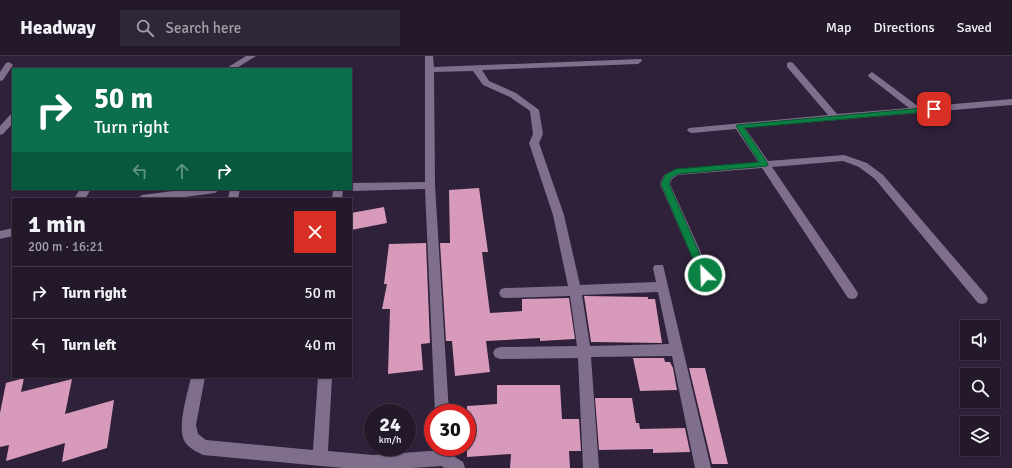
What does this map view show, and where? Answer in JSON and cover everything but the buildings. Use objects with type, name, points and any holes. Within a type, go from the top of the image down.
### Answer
[{"type":"street","points":[[231,68],[252,56]]},
{"type":"street","points":[[429,56],[430,184],[442,404]]},
{"type":"street","points":[[499,56],[501,66]]},
{"type":"street","points":[[430,70],[571,60],[638,61]]},
{"type":"street","points":[[0,78],[9,65]]},
{"type":"street","points":[[790,65],[835,118]]},
{"type":"street","points":[[475,67],[486,83],[513,95],[534,110],[538,134],[534,143],[548,177],[576,290],[583,353],[591,468]]},
{"type":"street","points":[[872,75],[918,111]]},
{"type":"street","points":[[692,130],[1012,102]]},
{"type":"street","points":[[0,132],[7,121]]},
{"type":"street","points":[[740,126],[852,294]]},
{"type":"street","points":[[705,275],[665,184],[668,177],[676,172],[844,158],[855,161],[872,170],[982,299]]},
{"type":"street","points":[[352,187],[430,184]]},
{"type":"street","points":[[149,198],[208,190]]},
{"type":"street","points":[[0,235],[12,232]]},
{"type":"street","points":[[659,268],[703,468]]},
{"type":"street","points":[[505,293],[663,287]]},
{"type":"street","points":[[500,353],[583,353],[676,350]]},
{"type":"street","points":[[198,378],[189,425],[191,438],[203,447],[373,463],[424,455]]},
{"type":"street","points":[[320,458],[325,378]]},
{"type":"street","points":[[447,456],[457,468]]},
{"type":"route","points":[[705,275],[665,184],[668,177],[676,172],[765,164],[740,126],[934,109]]}]
